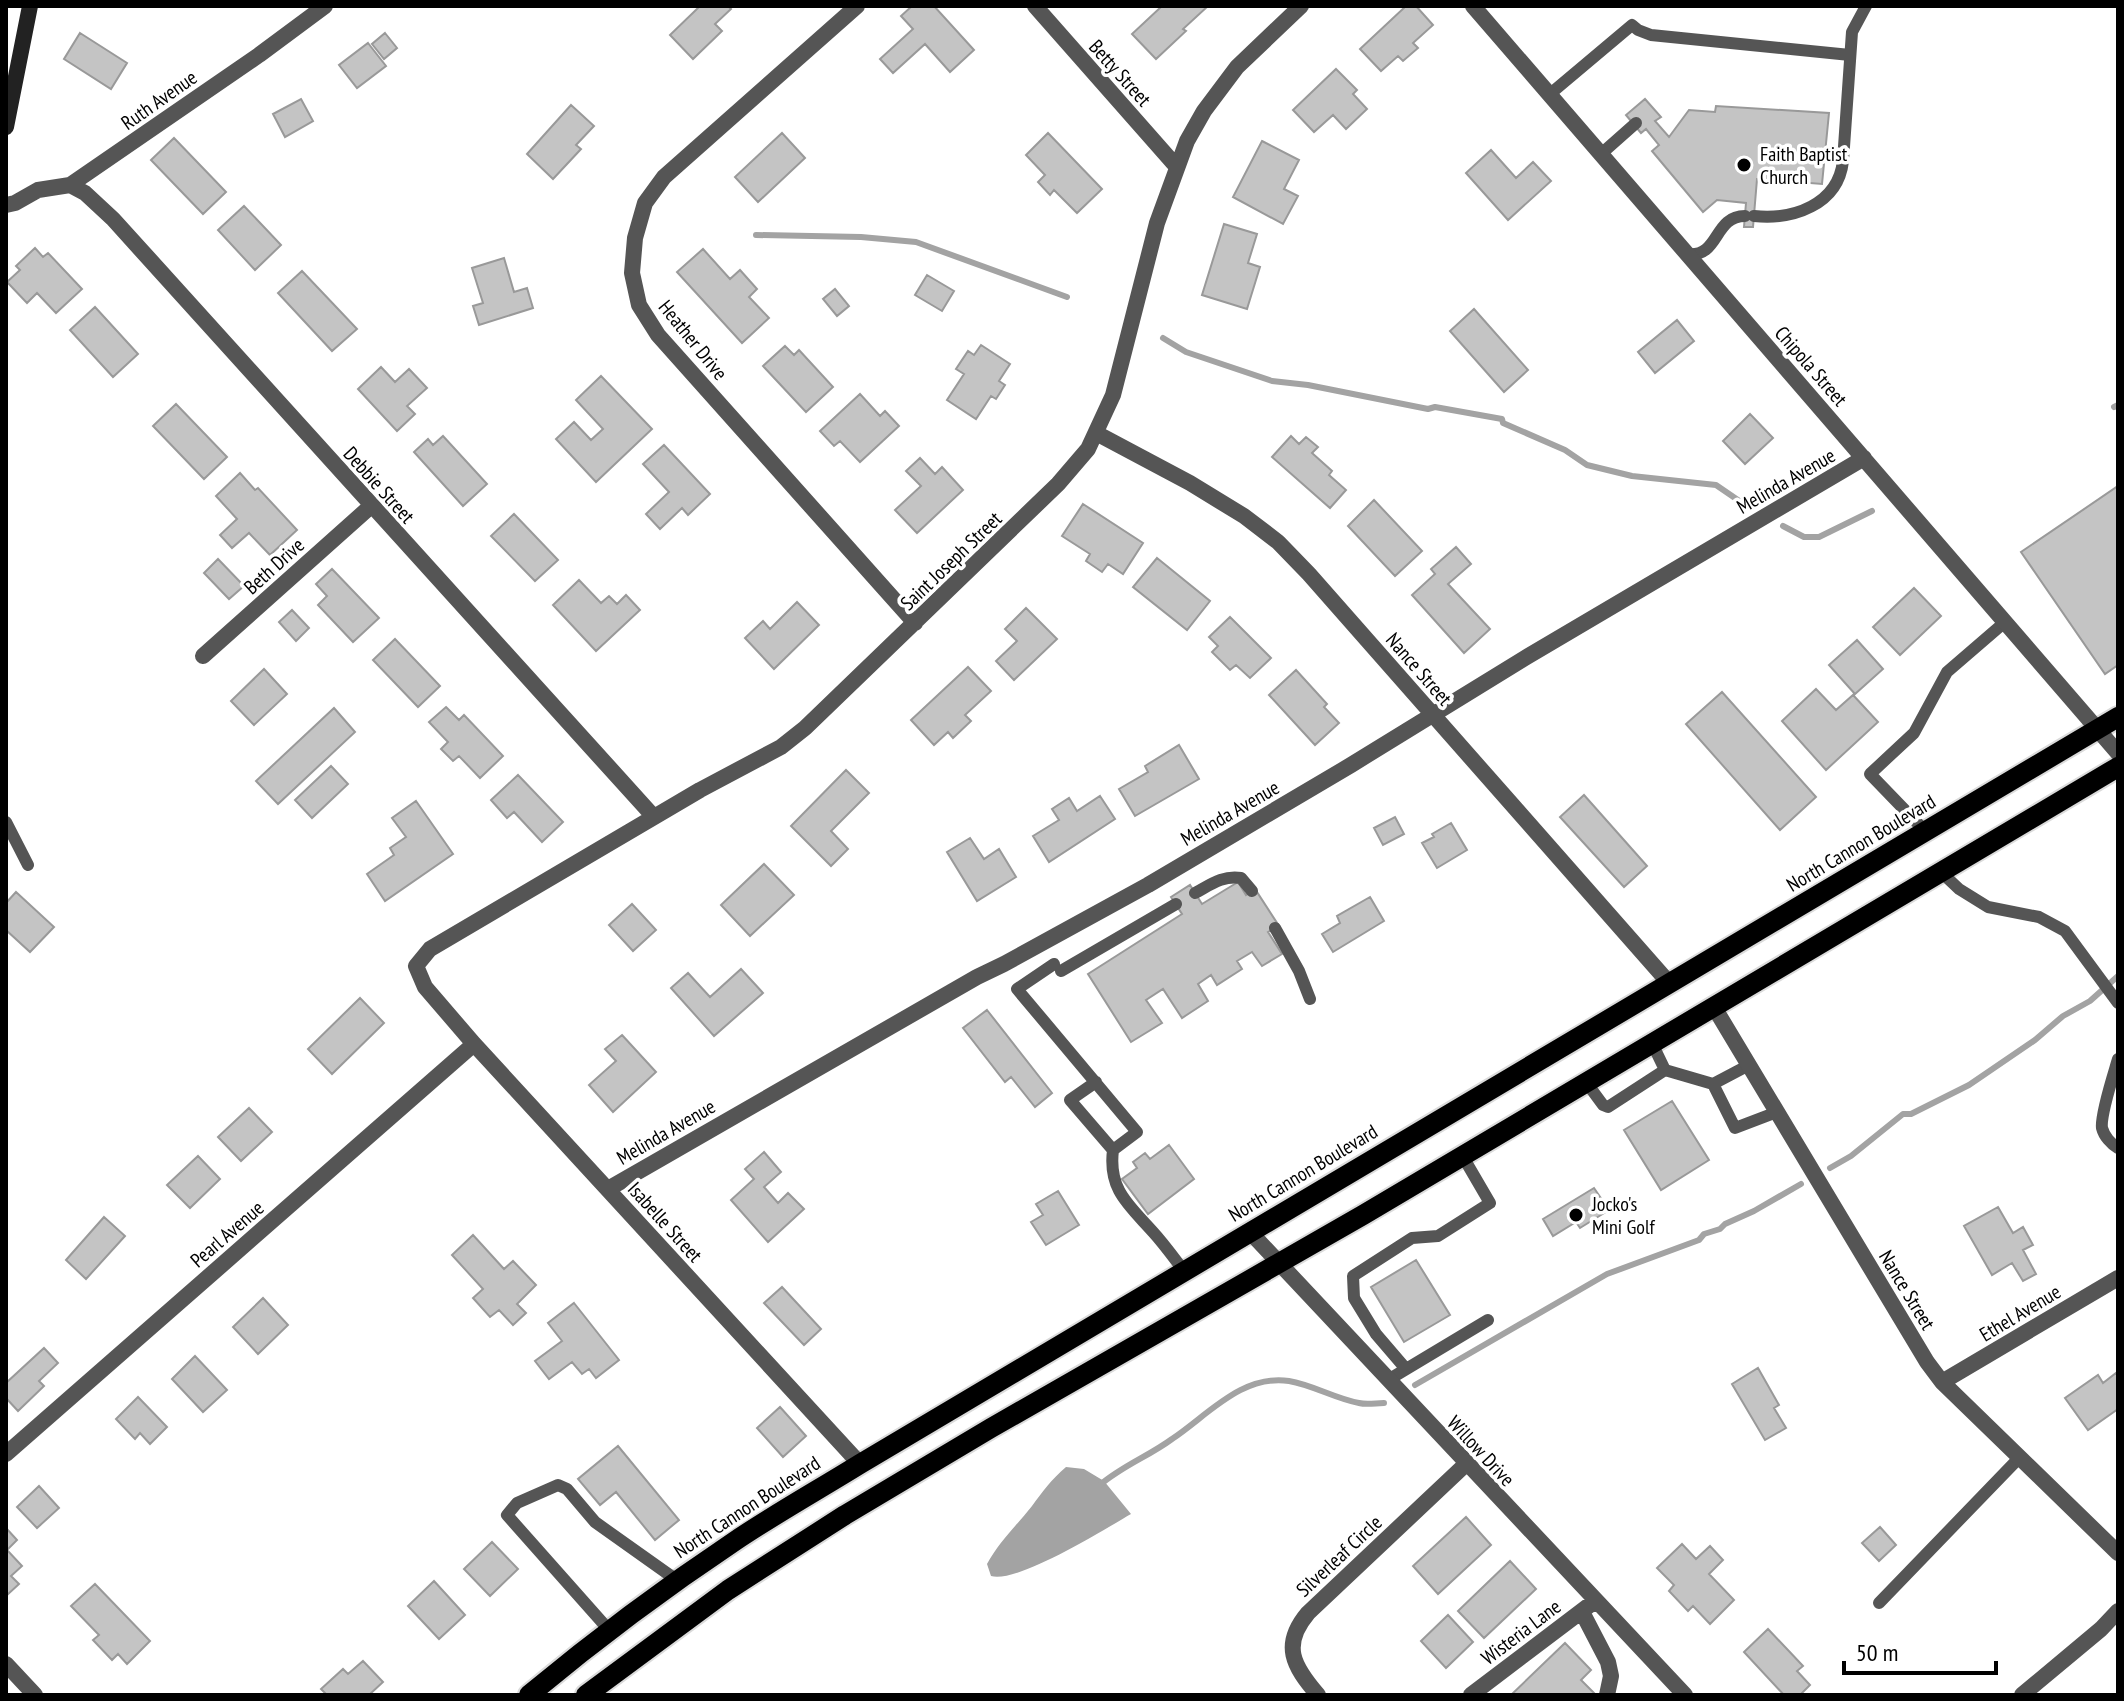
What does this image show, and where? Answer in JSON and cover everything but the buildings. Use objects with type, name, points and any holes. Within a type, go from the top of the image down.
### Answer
[{"type":"main road","name":"North Cannon Boulevard","points":[[529,1695],[609,1630],[678,1581],[737,1540],[860,1464],[2118,717]]},
{"type":"main road","points":[[586,1695],[728,1590],[845,1515],[1363,1215],[2118,767]]},
{"type":"street","points":[[6,127],[30,6]]},
{"type":"street","name":"Ruth Avenue","points":[[6,205],[38,190],[70,185],[325,6]]},
{"type":"street","name":"Heather Drive","points":[[857,6],[664,177],[645,203],[635,238],[632,273],[639,305],[658,335],[915,623]]},
{"type":"street","name":"Betty Street","points":[[1035,6],[1176,166]]},
{"type":"street","name":"Saint Joseph Street","points":[[416,966],[430,949],[700,790],[781,747],[805,728],[1058,484],[1088,449],[1113,395],[1157,223],[1187,141],[1204,111],[1237,67],[1301,6]]},
{"type":"street","name":"Chipola Street","points":[[1473,6],[2118,753]]},
{"type":"street","name":"Debbie Street","points":[[70,185],[85,193],[113,219],[654,817]]},
{"type":"street","name":"Nance Street","points":[[1096,433],[1190,483],[1244,516],[1278,542],[1670,984]]},
{"type":"street","name":"Melinda Avenue","points":[[608,1189],[977,977],[1148,885],[1864,458]]},
{"type":"street","name":"Beth Drive","points":[[203,656],[371,506]]},
{"type":"street","name":"Isabelle Street","points":[[416,966],[425,987],[474,1044],[860,1464]]},
{"type":"street","name":"Nance Street","points":[[1714,1007],[1927,1362],[1942,1382],[2118,1553]]},
{"type":"street","name":"Pearl Avenue","points":[[6,1454],[474,1044]]},
{"type":"street","name":"Willow Drive","points":[[1250,1232],[1466,1464],[1588,1606],[1685,1695]]},
{"type":"street","name":"Ethel Avenue","points":[[1942,1382],[2118,1278]]},
{"type":"street","name":"Silverleaf Circle","points":[[1318,1695],[1295,1664],[1291,1645],[1297,1626],[1466,1464]]},
{"type":"street","points":[[1588,1606],[1611,1676],[1607,1695]]},
{"type":"street","name":"Wisteria Lane","points":[[1471,1695],[1588,1606]]},
{"type":"street","points":[[2022,1695],[2118,1611]]},
{"type":"street","points":[[6,1664],[35,1695]]},
{"type":"lane","points":[[1687,254],[1704,252],[1735,216],[1778,217],[1801,212],[1824,197],[1839,182],[1852,32],[1866,6]]},
{"type":"lane","points":[[1550,94],[1632,25],[1651,35],[1850,55]]},
{"type":"lane","points":[[1601,154],[1636,123]]},
{"type":"lane","points":[[1926,832],[1870,774],[1914,733],[1947,672],[2005,622]]},
{"type":"lane","points":[[6,822],[28,865]]},
{"type":"lane","points":[[1941,872],[1959,889],[1988,907],[2039,917],[2065,931],[2118,1003]]},
{"type":"lane","points":[[1195,893],[1221,879],[1232,877],[1241,878],[1252,891]]},
{"type":"lane","points":[[1176,904],[1017,989],[1137,1132],[1113,1150],[1113,1177],[1121,1198],[1184,1271]]},
{"type":"lane","points":[[1275,928],[1310,999]]},
{"type":"lane","points":[[1652,1043],[1665,1070],[1713,1084],[1749,1065]]},
{"type":"lane","points":[[2118,1059],[2108,1091],[2102,1128],[2111,1144],[2118,1148]]},
{"type":"lane","points":[[1586,1082],[1603,1105],[1608,1107],[1665,1070]]},
{"type":"lane","points":[[1096,1082],[1070,1100],[1113,1150]]},
{"type":"lane","points":[[1713,1084],[1735,1128],[1777,1112]]},
{"type":"lane","points":[[1406,1369],[1376,1334],[1354,1298],[1353,1276],[1412,1238],[1438,1236],[1490,1203],[1462,1155]]},
{"type":"lane","points":[[1388,1380],[1488,1320]]},
{"type":"lane","points":[[1879,1603],[2020,1457]]},
{"type":"lane","points":[[609,1630],[507,1515],[517,1503],[558,1485],[567,1489],[595,1522],[678,1581]]},
{"type":"shaded area","points":[[1066,1467],[1084,1469],[1104,1481],[1131,1514],[1040,1564],[1020,1572],[991,1576],[987,1564],[997,1548]]},
{"type":"waterway","points":[[756,235],[861,237],[916,242],[1067,297]]},
{"type":"waterway","points":[[1163,338],[1186,352],[1272,381],[1502,419],[1503,423],[1565,450],[1587,465],[1632,476],[1716,485],[1751,509]]},
{"type":"waterway","points":[[2114,407],[2118,405]]},
{"type":"waterway","points":[[1783,526],[1804,537],[1819,537],[1872,511]]},
{"type":"waterway","points":[[1830,1168],[1851,1156],[1903,1114],[1911,1114],[1969,1085],[2035,1040],[2063,1016],[2090,1001],[2118,976]]},
{"type":"waterway","points":[[1415,1385],[1607,1274],[1699,1240],[1704,1234],[1720,1229],[1801,1184]]},
{"type":"waterway","points":[[1100,1485],[1163,1445],[1226,1398],[1256,1384],[1272,1380],[1289,1381],[1350,1401],[1384,1403]]},
{"type":"place","name":"Faith Baptist Church","points":[[1744,165]]},
{"type":"place","name":"Jocko's Mini Golf","points":[[1576,1215]]}]
